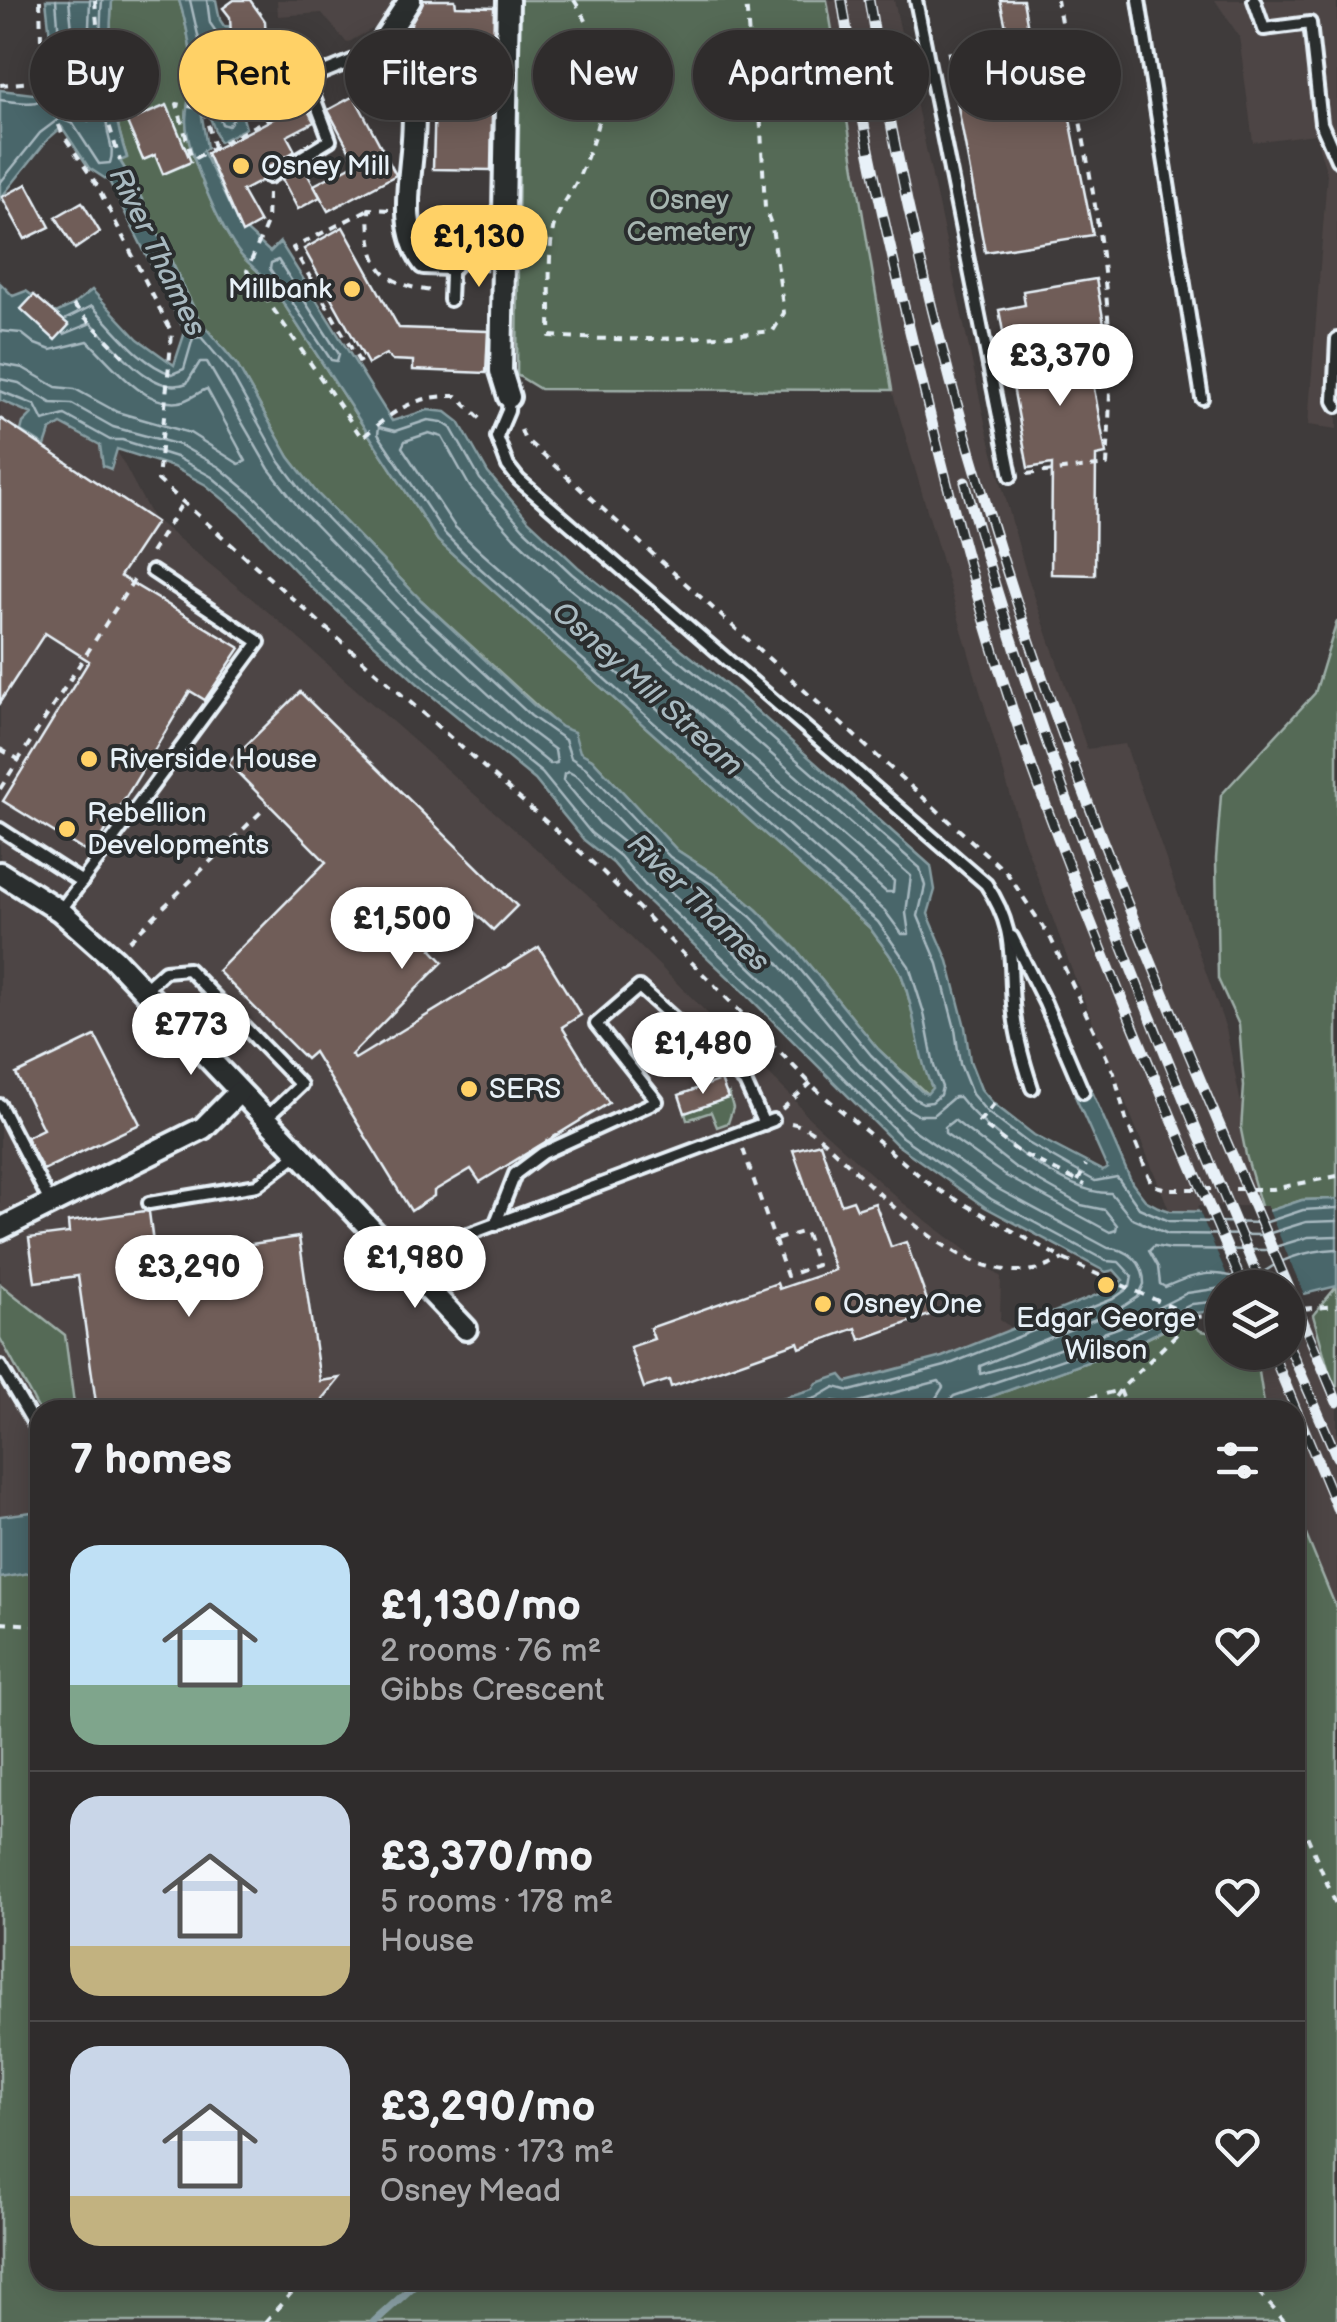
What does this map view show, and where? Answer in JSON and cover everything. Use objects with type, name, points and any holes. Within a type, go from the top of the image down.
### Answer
[{"type":"street","points":[[391,30],[410,0]]},
{"type":"street","points":[[508,0],[501,371],[509,397]]},
{"type":"street","points":[[414,120],[408,234],[424,262],[451,264]]},
{"type":"street","points":[[0,873],[60,911],[144,990],[466,1329]]},
{"type":"street","points":[[1,1226],[203,1128],[239,1092]]},
{"type":"lane","points":[[916,0],[1010,476]]},
{"type":"lane","points":[[1139,0],[1202,398]]},
{"type":"lane","points":[[1254,0],[1264,29],[1310,23],[1321,123],[1337,160]]},
{"type":"lane","points":[[269,177],[330,140],[322,120]]},
{"type":"lane","points":[[450,300],[453,225]]},
{"type":"lane","points":[[1337,339],[1337,406]]},
{"type":"lane","points":[[509,397],[497,437],[508,466],[520,480],[978,877],[998,902],[1083,1092]]},
{"type":"lane","points":[[60,911],[260,642],[152,572]]},
{"type":"lane","points":[[0,829],[82,882]]},
{"type":"lane","points":[[1010,932],[1015,1026],[1032,1088]]},
{"type":"lane","points":[[144,990],[165,971],[188,970],[301,1085],[265,1120]]},
{"type":"lane","points":[[402,1259],[495,1225],[738,1136],[768,1122],[745,1082],[639,988],[596,1024],[657,1101],[543,1153],[515,1174],[495,1225]]},
{"type":"lane","points":[[0,1105],[51,1204]]},
{"type":"lane","points":[[149,1203],[257,1184],[299,1154]]},
{"type":"lane","points":[[0,1366],[30,1417]]},
{"type":"path","points":[[40,0],[40,30]]},
{"type":"path","points":[[95,0],[104,108],[120,161]]},
{"type":"path","points":[[574,0],[587,21],[603,70],[603,109],[588,154],[554,226],[550,336],[624,342],[773,331],[784,313],[772,227],[765,208],[760,109],[752,78],[746,0]]},
{"type":"path","points":[[1010,476],[1107,465],[1108,306],[1100,232],[1057,0]]},
{"type":"path","points":[[0,85],[30,84]]},
{"type":"path","points":[[214,148],[204,109],[177,104],[192,159],[214,148],[266,120]]},
{"type":"path","points":[[57,120],[95,182],[172,333],[156,475],[603,872],[811,1083],[932,1186],[1063,1259],[1194,1318],[1205,1317]]},
{"type":"path","points":[[269,177],[267,224],[247,271],[362,438],[418,398],[457,396],[497,437]]},
{"type":"path","points":[[360,362],[294,248],[369,208]]},
{"type":"path","points":[[73,305],[124,357]]},
{"type":"path","points":[[509,397],[524,438],[1006,872],[1051,939],[1114,1073],[1126,1119],[1152,1185],[1167,1189],[1273,1190],[1337,1176]]},
{"type":"path","points":[[0,789],[183,502]]},
{"type":"path","points":[[0,749],[19,759]]},
{"type":"path","points":[[117,953],[264,808]]},
{"type":"path","points":[[768,1122],[811,1083]]},
{"type":"path","points":[[994,1104],[979,1122],[1019,1152],[1085,1185]]},
{"type":"path","points":[[768,1122],[798,1124],[821,1138],[912,1222],[976,1264],[1011,1271],[1037,1270],[1063,1259]]},
{"type":"path","points":[[738,1136],[787,1276],[817,1265],[805,1231],[775,1240]]},
{"type":"path","points":[[1078,1181],[1086,1165]]},
{"type":"path","points":[[1305,1309],[1337,1306]]},
{"type":"path","points":[[1113,1400],[1194,1318]]},
{"type":"path","points":[[1082,1400],[1120,1390]]},
{"type":"path","points":[[1120,1390],[1124,1400]]},
{"type":"path","points":[[0,1622],[30,1624]]},
{"type":"path","points":[[1305,1831],[1337,1907]]},
{"type":"path","points":[[265,2322],[294,2290]]},
{"type":"path","points":[[1257,2290],[1285,2322]]},
{"type":"shaded area","points":[[277,0],[393,0],[376,27],[345,30],[345,41],[322,13],[278,16]]},
{"type":"shaded area","points":[[827,0],[894,0],[900,30],[832,30]]},
{"type":"shaded area","points":[[1215,0],[1337,0],[1337,429],[1308,425],[1327,174],[1315,134],[1253,142],[1239,36]]},
{"type":"shaded area","points":[[847,120],[920,120],[986,427],[1025,569],[1087,749],[1125,744],[1226,1029],[1263,1213],[1170,1212],[1022,835],[892,390]]},
{"type":"shaded area","points":[[0,400],[32,415],[45,446],[50,431],[61,424],[101,445],[103,465],[110,469],[116,449],[152,517],[273,616],[586,893],[808,1117],[903,1203],[1001,1277],[1000,1320],[1014,1329],[942,1357],[779,1400],[30,1400],[30,1512],[0,1516]]},
{"type":"shaded area","points":[[1313,1315],[1337,1371],[1337,1610],[1305,1532],[1305,1400],[1263,1400],[1259,1370],[1305,1370],[1305,1319]]},
{"type":"green space","points":[[112,0],[179,0],[187,30],[179,30],[179,120],[186,120],[199,171],[215,210],[241,255],[269,281],[438,541],[870,928],[895,962],[906,988],[933,1089],[927,1094],[878,1049],[796,949],[757,910],[720,878],[677,850],[592,759],[579,752],[561,728],[421,600],[316,492],[289,457],[237,365],[200,321],[120,161],[127,157],[117,120],[159,120],[159,30],[110,30]]},
{"type":"green space","name":"Osney Cemetery","points":[[520,0],[827,0],[832,30],[693,30],[693,120],[847,120],[892,390],[540,389],[517,375]]},
{"type":"green space","points":[[1337,621],[1337,1199],[1302,1200],[1263,1213],[1241,1130],[1244,1086],[1239,1025],[1218,979],[1216,859],[1221,795],[1315,693]]},
{"type":"green space","points":[[729,1093],[733,1108],[728,1123],[717,1127],[711,1112],[687,1120],[685,1113],[727,1098]]},
{"type":"green space","points":[[0,1284],[65,1335],[73,1400],[34,1400],[0,1338]]},
{"type":"green space","points":[[1337,1286],[1337,1400],[1313,1315]]},
{"type":"green space","points":[[1185,1320],[1205,1332],[1205,1370],[1259,1370],[1263,1400],[979,1400],[1129,1347]]},
{"type":"green space","points":[[1305,1532],[1337,1610],[1337,2322],[0,2322],[0,1578],[30,1573],[30,2290],[1305,2290]]},
{"type":"water","points":[[46,0],[112,0],[110,30],[49,30]]},
{"type":"water","points":[[179,0],[216,0],[224,26],[265,29],[187,30]]},
{"type":"water","points":[[0,90],[30,94],[30,120],[117,120],[127,158],[120,161],[200,321],[237,365],[289,457],[316,492],[421,600],[538,709],[574,732],[580,752],[592,759],[677,850],[720,878],[757,910],[796,949],[878,1049],[922,1092],[927,1094],[932,1088],[906,988],[895,962],[870,928],[438,541],[269,281],[244,258],[224,228],[192,152],[186,120],[203,120],[207,148],[203,151],[238,223],[270,252],[280,242],[392,421],[428,410],[446,412],[459,422],[488,473],[529,521],[578,567],[738,694],[931,866],[935,890],[928,914],[948,961],[970,1061],[981,1089],[994,1104],[1034,1135],[1103,1171],[1107,1168],[1075,1096],[1091,1089],[1132,1183],[1145,1200],[1170,1211],[1263,1213],[1302,1200],[1337,1199],[1337,1286],[1305,1294],[1305,1270],[1205,1270],[1205,1312],[1129,1347],[987,1398],[775,1400],[813,1389],[817,1383],[841,1375],[847,1382],[942,1357],[1109,1290],[1123,1280],[1114,1270],[1106,1272],[985,1207],[896,1144],[613,863],[584,840],[535,780],[426,691],[206,485],[173,467],[117,449],[111,469],[103,466],[100,445],[61,424],[50,431],[45,446],[21,431],[32,414],[0,400],[0,283],[13,296],[26,291],[56,313],[92,290],[138,339],[174,365],[185,332],[109,181],[89,168],[62,127],[0,199]]},
{"type":"water","points":[[211,120],[244,120],[246,128],[219,142]]},
{"type":"water","points":[[30,1512],[30,1573],[0,1578],[0,1516]]},
{"type":"pier","points":[[1197,1206],[1267,1206],[1294,1270],[1225,1270]]},
{"type":"building","points":[[234,0],[250,0],[265,21],[265,30],[231,30],[230,17],[223,8]]},
{"type":"building","points":[[424,0],[455,0],[456,6],[494,7],[494,30],[411,30]]},
{"type":"building","points":[[1000,0],[1023,0],[1028,30],[1007,30]]},
{"type":"building","points":[[345,101],[345,120],[367,120],[396,175],[328,211],[314,185],[356,163],[328,110]]},
{"type":"building","points":[[167,105],[191,162],[163,174],[155,155],[143,160],[127,122],[159,120],[159,108]]},
{"type":"building","name":"Osney Mill","points":[[271,120],[314,122],[287,136],[295,151],[264,170],[261,181],[242,191],[260,223],[242,233],[207,153]]},
{"type":"building","points":[[434,120],[492,120],[491,170],[433,169]]},
{"type":"building","points":[[960,120],[1070,120],[1093,235],[985,252]]},
{"type":"building","points":[[303,166],[320,197],[298,209],[282,179]]},
{"type":"building","points":[[27,184],[50,227],[25,239],[2,197]]},
{"type":"building","points":[[82,202],[100,232],[75,249],[56,217]]},
{"type":"building","points":[[463,224],[489,226],[486,271],[463,270]]},
{"type":"building","name":"Millbank","points":[[343,227],[399,328],[488,331],[486,373],[413,370],[413,361],[392,360],[386,354],[368,364],[304,249]]},
{"type":"building","points":[[1096,279],[1106,335],[1085,339],[1106,454],[1096,456],[1095,575],[1051,574],[1052,464],[1028,468],[999,310],[1025,305],[1023,291]]},
{"type":"building","points":[[34,295],[69,325],[55,340],[21,309]]},
{"type":"building","points":[[0,418],[156,522],[120,576],[240,648],[205,700],[190,691],[91,855],[3,801],[89,661],[45,633],[0,702]]},
{"type":"building","points":[[300,692],[517,906],[493,930],[471,909],[431,949],[443,962],[351,1055],[355,1059],[539,947],[581,1015],[562,1027],[609,1103],[480,1182],[471,1169],[434,1191],[434,1196],[411,1211],[314,1052],[306,1059],[218,971],[326,862],[228,763]]},
{"type":"building","points":[[95,1036],[140,1124],[43,1170],[26,1137],[43,1129],[16,1074]]},
{"type":"building","points":[[721,1080],[728,1098],[685,1113],[679,1095]]},
{"type":"building","name":"Osney One","points":[[820,1143],[841,1204],[853,1200],[857,1209],[875,1203],[891,1247],[906,1242],[932,1314],[860,1340],[856,1328],[800,1348],[798,1342],[671,1387],[669,1380],[644,1388],[630,1347],[654,1339],[650,1328],[777,1283],[779,1289],[835,1270],[793,1150]]},
{"type":"building","points":[[149,1212],[155,1258],[299,1237],[320,1381],[340,1378],[323,1400],[96,1400],[78,1276],[35,1282],[29,1238],[69,1233],[68,1222]]},
{"type":"waterway","points":[[374,2322],[409,2290]]},
{"type":"railway","points":[[842,0],[865,131],[904,305],[953,507],[998,666],[1082,901],[1236,1270]]},
{"type":"railway","points":[[869,0],[927,286],[977,474],[1036,660],[1132,916],[1337,1402]]},
{"type":"railway","points":[[965,482],[1028,688],[1100,890],[1255,1270]]},
{"type":"railway","points":[[1280,1370],[1292,1400]]},
{"type":"railway","points":[[1299,1370],[1337,1457]]},
{"type":"railway","points":[[1305,1431],[1337,1508]]},
{"type":"place","name":"Osney Mill","points":[[241,166]]},
{"type":"place","name":"Millbank","points":[[352,289]]},
{"type":"place","name":"Riverside House","points":[[89,759]]},
{"type":"place","name":"Rebellion Developments","points":[[67,829]]},
{"type":"place","name":"SERS","points":[[469,1089]]},
{"type":"place","name":"Edgar George Wilson","points":[[1106,1285]]},
{"type":"place","name":"Osney One","points":[[823,1304]]},
{"type":"water label","name":"River Thames","points":[[157,252]]},
{"type":"water label","name":"Osney Mill Stream","points":[[647,689]]},
{"type":"water label","name":"River Thames","points":[[698,903]]}]
